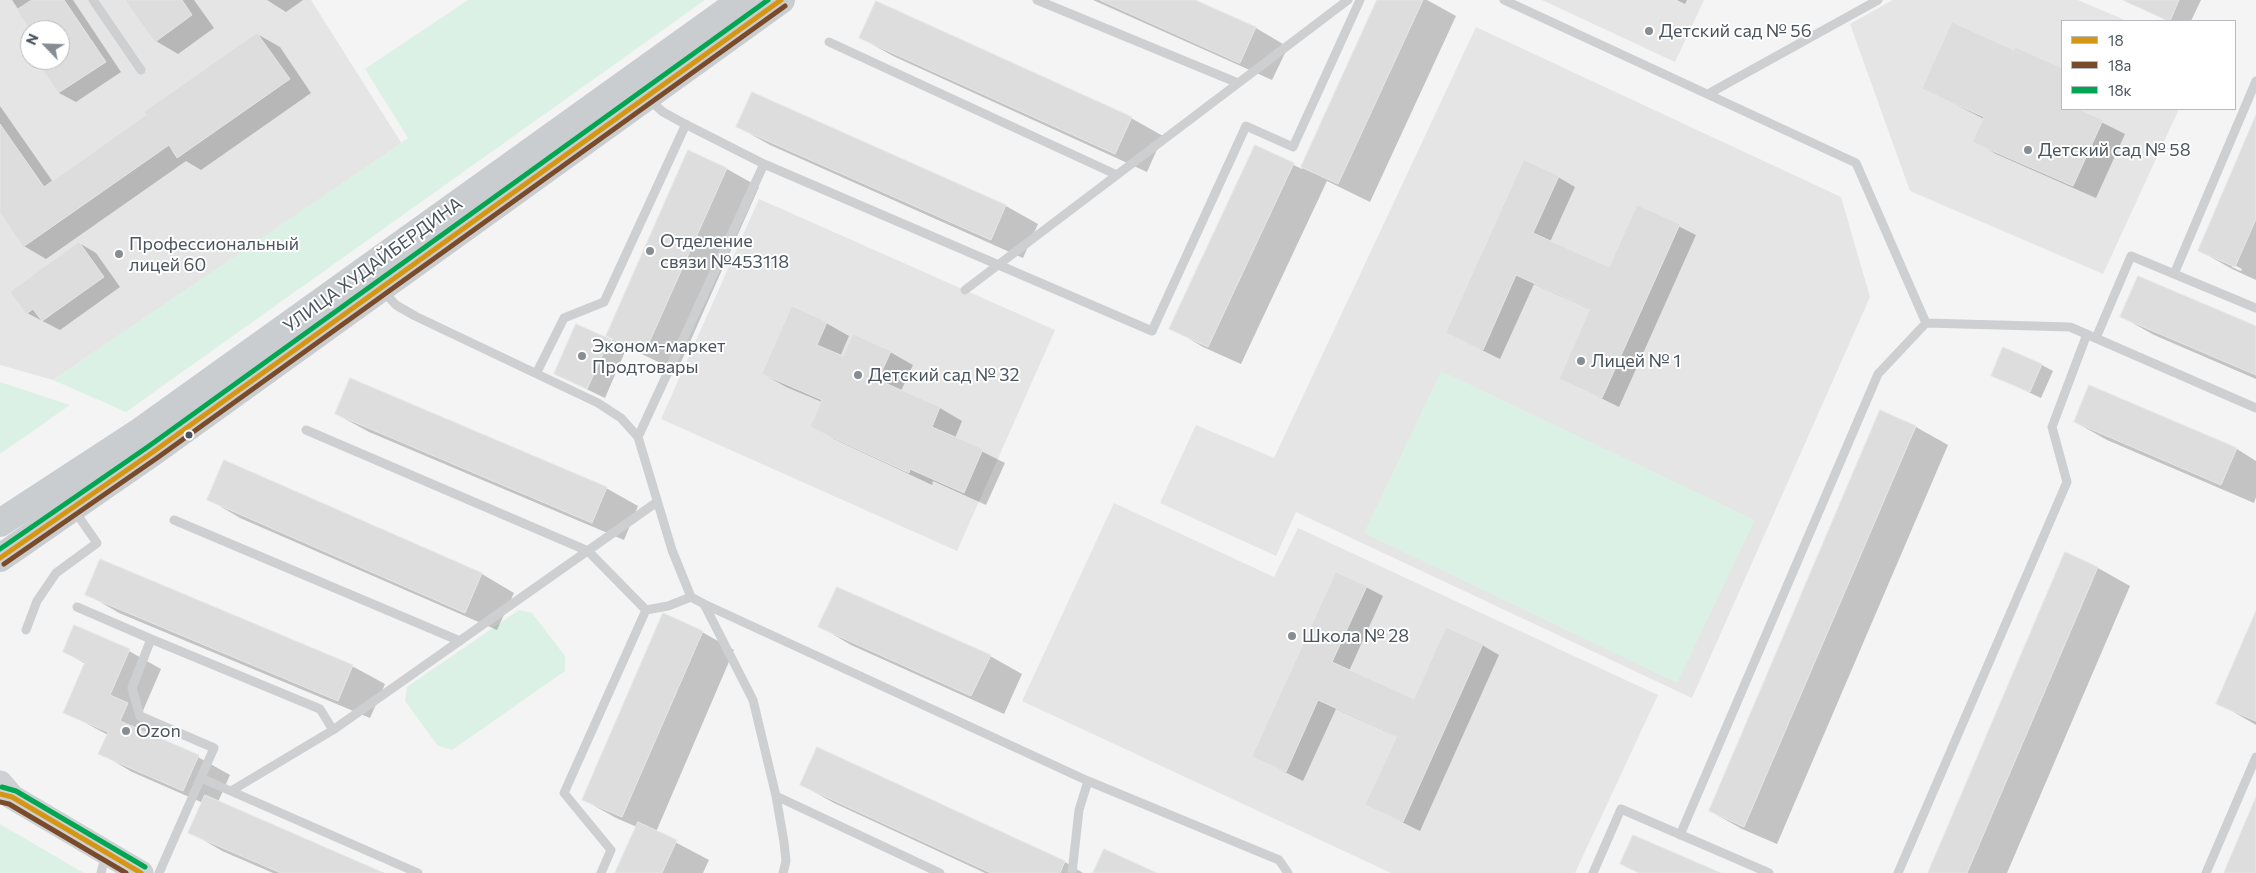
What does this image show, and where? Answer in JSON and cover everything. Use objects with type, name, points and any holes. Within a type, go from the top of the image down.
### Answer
[{"type":"main road","name":"УЛИЦА ХУДАЙБЕРДИНА","points":[[639,88],[742,0]]},
{"type":"main road","name":"УЛИЦА ХУДАЙБЕРДИНА","points":[[0,558],[73,508],[374,279],[639,88],[781,0]]},
{"type":"main road","name":"УЛИЦА ХУДАЙБЕРДИНА","points":[[0,523],[374,279]]},
{"type":"main road","points":[[4,791],[104,863],[140,873]]},
{"type":"lane","points":[[93,0],[141,70]]},
{"type":"lane","points":[[1037,0],[1238,83]]},
{"type":"lane","points":[[965,290],[1348,0]]},
{"type":"lane","points":[[639,88],[664,112],[764,164],[1152,331],[1246,126],[1292,147],[1360,0]]},
{"type":"lane","points":[[1504,0],[1856,163],[1926,322]]},
{"type":"lane","points":[[1708,94],[1878,0]]},
{"type":"lane","points":[[830,42],[1117,175]]},
{"type":"lane","points":[[2174,274],[2256,81]]},
{"type":"lane","points":[[537,372],[564,318],[604,302],[686,124]]},
{"type":"lane","points":[[638,437],[764,164]]},
{"type":"lane","points":[[2096,338],[2131,256],[2256,308]]},
{"type":"lane","points":[[374,279],[396,305],[415,316],[537,372],[598,403],[621,418],[638,437],[672,550],[691,597],[1088,781],[1279,860],[1288,873]]},
{"type":"lane","points":[[1680,835],[1878,374],[1926,322],[2070,327],[2256,408]]},
{"type":"lane","points":[[1898,873],[2067,482],[2052,427],[2087,334]]},
{"type":"lane","points":[[306,430],[588,551],[646,610]]},
{"type":"lane","points":[[231,791],[333,730],[658,502]]},
{"type":"lane","points":[[26,630],[37,601],[56,573],[97,543],[73,508]]},
{"type":"lane","points":[[174,520],[460,641]]},
{"type":"lane","points":[[646,610],[668,606],[691,597]]},
{"type":"lane","points":[[704,604],[753,700],[776,796],[786,862],[783,873]]},
{"type":"lane","points":[[77,607],[320,709],[333,730]]},
{"type":"lane","points":[[601,873],[611,850],[564,793],[646,610]]},
{"type":"lane","points":[[151,639],[132,688],[140,716],[214,748],[159,873]]},
{"type":"lane","points":[[2206,873],[2256,757]]},
{"type":"lane","points":[[201,778],[418,873]]},
{"type":"lane","points":[[1072,873],[1079,810],[1088,781]]},
{"type":"lane","points":[[776,796],[940,873]]},
{"type":"lane","points":[[1593,873],[1621,809],[1769,873]]},
{"type":"shaded area","name":"Профессиональный лицей 60","points":[[0,0],[311,0],[402,144],[53,380],[0,365]]},
{"type":"shaded area","name":"Детский сад № 56","points":[[1542,0],[1704,0],[1675,62]]},
{"type":"shaded area","name":"Детский сад № 58","points":[[1893,0],[2078,0],[2125,20],[2061,20],[2061,110],[2179,110],[2103,274],[1910,191],[1850,24]]},
{"type":"shaded area","name":"Лицей № 1","points":[[1476,27],[1841,197],[1870,297],[1692,698],[1296,512],[1276,556],[1160,503],[1196,425],[1274,458]]},
{"type":"shaded area","name":"Детский сад № 32","points":[[759,199],[1055,330],[957,551],[661,419]]},
{"type":"shaded area","name":"Школа № 28","points":[[1114,503],[1274,577],[1298,528],[1658,695],[1575,873],[1391,873],[1022,701]]},
{"type":"green space","points":[[468,0],[705,0],[126,412],[53,380],[408,138],[365,69]]},
{"type":"green space","points":[[1441,371],[1755,520],[1677,683],[1364,533]]},
{"type":"green space","points":[[0,382],[70,405],[0,454]]},
{"type":"green space","points":[[519,610],[532,613],[565,656],[565,671],[452,750],[438,746],[405,701],[407,687]]},
{"type":"green space","points":[[0,824],[84,873],[0,873]]},
{"type":"building","points":[[32,0],[64,0],[106,62],[58,93],[43,70],[70,70],[70,20],[24,20],[17,10]]},
{"type":"building","points":[[125,0],[182,0],[192,15],[155,42]]},
{"type":"building","points":[[1100,0],[1195,0],[1256,27],[1240,63]]},
{"type":"building","points":[[1377,0],[1423,0],[1338,184],[1301,167]]},
{"type":"building","points":[[2123,0],[2179,0],[2170,20]]},
{"type":"building","points":[[876,1],[1132,117],[1115,154],[859,38]]},
{"type":"building","points":[[1952,22],[2014,50],[2015,47],[2061,68],[2061,110],[2080,110],[2103,120],[2073,186],[1972,142],[1984,117],[1922,89]]},
{"type":"building","points":[[257,33],[290,79],[177,158],[169,145],[23,247],[0,213],[0,124],[44,187],[146,115],[144,112]]},
{"type":"building","points":[[752,92],[1006,205],[991,240],[736,127]]},
{"type":"building","points":[[2256,115],[2256,219],[2235,267],[2198,251]]},
{"type":"building","points":[[1255,145],[1294,163],[1208,347],[1169,329]]},
{"type":"building","points":[[688,150],[727,168],[644,354],[606,336]]},
{"type":"building","points":[[1524,160],[1559,176],[1533,233],[1609,267],[1637,205],[1680,224],[1602,398],[1559,379],[1590,309],[1516,275],[1483,350],[1446,333]]},
{"type":"building","points":[[79,242],[104,277],[42,321],[33,309],[26,314],[10,292]]},
{"type":"building","points":[[2138,276],[2256,326],[2256,375],[2120,317]]},
{"type":"building","points":[[792,306],[827,322],[817,345],[843,356],[853,334],[891,351],[878,380],[940,407],[932,427],[983,449],[964,493],[910,469],[909,473],[810,427],[822,400],[762,374]]},
{"type":"building","name":"Эконом-маркет Продтовары","points":[[576,324],[610,339],[587,389],[554,374]]},
{"type":"building","points":[[2003,347],[2042,364],[2030,392],[1991,376]]},
{"type":"building","points":[[350,378],[607,487],[592,523],[335,414]]},
{"type":"building","points":[[2089,385],[2237,448],[2221,485],[2074,422]]},
{"type":"building","points":[[1880,410],[1916,426],[1744,827],[1709,811]]},
{"type":"building","points":[[224,460],[482,573],[465,613],[207,500]]},
{"type":"building","points":[[2065,552],[2098,567],[1967,873],[1928,873]]},
{"type":"building","points":[[100,559],[353,665],[338,701],[85,595]]},
{"type":"building","points":[[1336,572],[1367,586],[1332,662],[1414,699],[1446,627],[1483,644],[1403,822],[1365,805],[1397,736],[1318,700],[1286,772],[1252,757]]},
{"type":"building","points":[[837,587],[991,655],[971,696],[818,627]]},
{"type":"building","points":[[2256,611],[2256,721],[2216,704]]},
{"type":"building","points":[[663,613],[703,631],[622,817],[582,800]]},
{"type":"building","points":[[74,625],[130,649],[110,695],[128,703],[120,721],[199,755],[183,791],[98,754],[108,732],[63,713],[85,662],[63,652]]},
{"type":"building","points":[[817,747],[1065,861],[1060,873],[991,873],[800,785]]},
{"type":"building","points":[[205,795],[384,873],[281,873],[188,833]]},
{"type":"building","points":[[2256,797],[2256,873],[2224,873]]},
{"type":"building","points":[[638,822],[677,840],[662,873],[615,873]]},
{"type":"building","points":[[1633,835],[1721,873],[1639,873],[1620,864]]},
{"type":"building","points":[[1104,849],[1157,873],[1093,873]]},
{"type":"transit line","name":"18к","points":[[0,549],[149,446],[768,0]]},
{"type":"transit line","name":"18","points":[[0,558],[153,452],[781,0]]},
{"type":"transit line","name":"18а","points":[[4,564],[157,458],[785,6]]},
{"type":"transit line","name":"18к","points":[[2,787],[16,791],[145,867]]},
{"type":"transit line","name":"18","points":[[0,794],[12,797],[141,873]]},
{"type":"transit line","name":"18а","points":[[0,802],[9,804],[126,873]]},
{"type":"place","name":"Детский сад № 56","points":[[1649,31]]},
{"type":"place","name":"Детский сад № 58","points":[[2028,150]]},
{"type":"place","name":"Отделение связи №453118","points":[[650,251]]},
{"type":"place","name":"Профессиональный лицей 60","points":[[119,254]]},
{"type":"place","name":"Эконом-маркет Продтовары","points":[[582,356]]},
{"type":"place","name":"Лицей № 1","points":[[1581,361]]},
{"type":"place","name":"Детский сад № 32","points":[[858,375]]},
{"type":"place","name":"Школа № 28","points":[[1292,636]]},
{"type":"place","name":"Ozon","points":[[126,731]]}]
